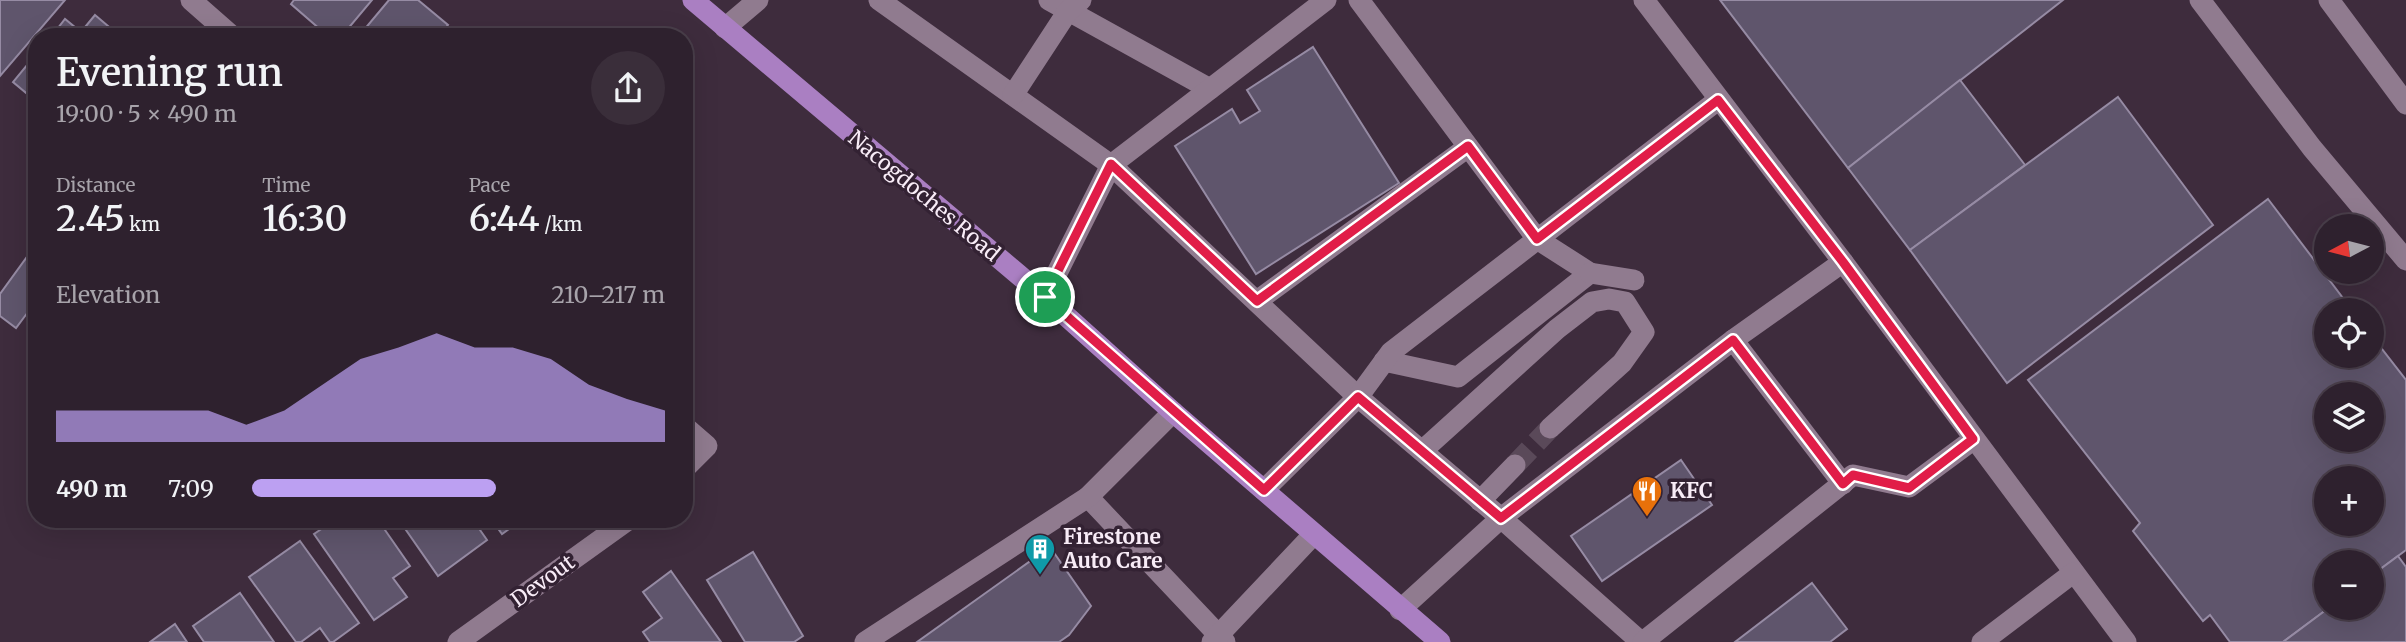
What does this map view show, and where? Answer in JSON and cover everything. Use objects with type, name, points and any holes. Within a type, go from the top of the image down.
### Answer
[{"type":"main road","name":"Nacogdoches Road","points":[[692,0],[1045,297],[1173,412],[1440,642]]},
{"type":"street","points":[[191,0],[223,28]]},
{"type":"street","points":[[725,28],[758,0]]},
{"type":"street","points":[[879,0],[1111,164],[1358,397],[1642,642],[1853,475],[1909,488],[1973,439]]},
{"type":"street","points":[[1049,0],[1075,5],[1210,89]]},
{"type":"street","points":[[1045,297],[1111,164],[1326,0]]},
{"type":"street","points":[[1359,0],[1537,239],[1591,273],[1634,279]]},
{"type":"street","points":[[1644,0],[2126,642]]},
{"type":"street","points":[[2200,0],[2312,148],[2406,260]]},
{"type":"street","points":[[2329,0],[2406,104]]},
{"type":"street","points":[[1013,95],[1075,5]]},
{"type":"street","points":[[1264,490],[1358,397],[1391,352],[1718,100]]},
{"type":"street","points":[[1257,301],[1468,146]]},
{"type":"street","points":[[1400,610],[1501,518],[1733,340],[1843,262]]},
{"type":"street","points":[[1384,361],[1458,377],[1591,273]]},
{"type":"street","points":[[1422,451],[1557,329],[1592,302],[1609,299],[1625,302],[1644,332],[1622,363],[1550,428]]},
{"type":"street","points":[[1733,340],[1843,484]]},
{"type":"street","points":[[865,642],[1088,497],[1173,412]]},
{"type":"street","points":[[693,434],[707,446],[693,460]]},
{"type":"street","points":[[1480,501],[1515,465]]},
{"type":"street","points":[[1088,497],[1219,640],[1314,534]]},
{"type":"street","name":"Devout","points":[[458,642],[617,528]]},
{"type":"street","points":[[1982,642],[2073,573]]},
{"type":"building","points":[[0,0],[65,0],[41,28],[28,28],[28,43],[0,76]]},
{"type":"building","points":[[294,0],[372,0],[349,28],[319,28],[291,4]]},
{"type":"building","points":[[389,0],[418,0],[448,25],[446,28],[366,28]]},
{"type":"building","points":[[1720,0],[2063,0],[1848,168]]},
{"type":"building","points":[[95,15],[110,28],[84,28]]},
{"type":"building","points":[[65,19],[76,28],[58,28]]},
{"type":"building","points":[[1313,47],[1399,183],[1256,274],[1175,146],[1232,109],[1240,123],[1260,111],[1247,90]]},
{"type":"building","points":[[28,64],[28,94],[13,82]]},
{"type":"building","points":[[1960,80],[2025,165],[1910,250],[1848,168]]},
{"type":"building","points":[[2118,97],[2213,225],[2007,383],[1910,250]]},
{"type":"building","points":[[2268,199],[2314,260],[2314,284],[2332,284],[2343,298],[2314,298],[2314,368],[2384,368],[2384,352],[2406,380],[2406,550],[2384,566],[2384,550],[2314,550],[2314,619],[2283,642],[2230,642],[2210,615],[2203,621],[2133,531],[2140,523],[2028,380]]},
{"type":"building","points":[[28,255],[28,312],[16,328],[0,316],[0,294]]},
{"type":"building","points":[[1681,460],[1712,505],[1602,581],[1571,536]]},
{"type":"building","points":[[323,528],[384,528],[410,566],[393,578],[407,597],[374,620],[314,534]]},
{"type":"building","points":[[405,528],[479,528],[487,540],[438,576]]},
{"type":"building","points":[[498,528],[511,528],[502,534]]},
{"type":"building","points":[[300,541],[359,623],[333,642],[330,642],[320,628],[301,642],[296,642],[249,577]]},
{"type":"building","name":"Firestone Auto Care","points":[[1050,547],[1091,606],[1069,635],[1059,642],[917,642]]},
{"type":"building","points":[[753,552],[803,636],[794,642],[745,642],[707,580]]},
{"type":"building","points":[[2398,556],[2406,567],[2406,642],[2283,642],[2314,619],[2384,620],[2384,566]]},
{"type":"building","points":[[671,571],[721,642],[650,642],[643,632],[662,618],[643,592]]},
{"type":"building","points":[[1812,583],[1847,629],[1830,642],[1735,642]]},
{"type":"building","points":[[240,593],[274,642],[204,642],[193,626]]},
{"type":"building","points":[[175,624],[187,642],[150,642]]},
{"type":"tunnel","points":[[1515,465],[1550,428]]},
{"type":"place","name":"KFC","points":[[1647,518]]},
{"type":"place","name":"Firestone Auto Care","points":[[1040,576]]},
{"type":"route","points":[[1718,100],[1843,262],[1973,439],[1909,488],[1853,475],[1843,484],[1733,340],[1501,518],[1358,397],[1264,490],[1045,297],[1111,164],[1257,301],[1468,146],[1537,239],[1718,100]]}]
